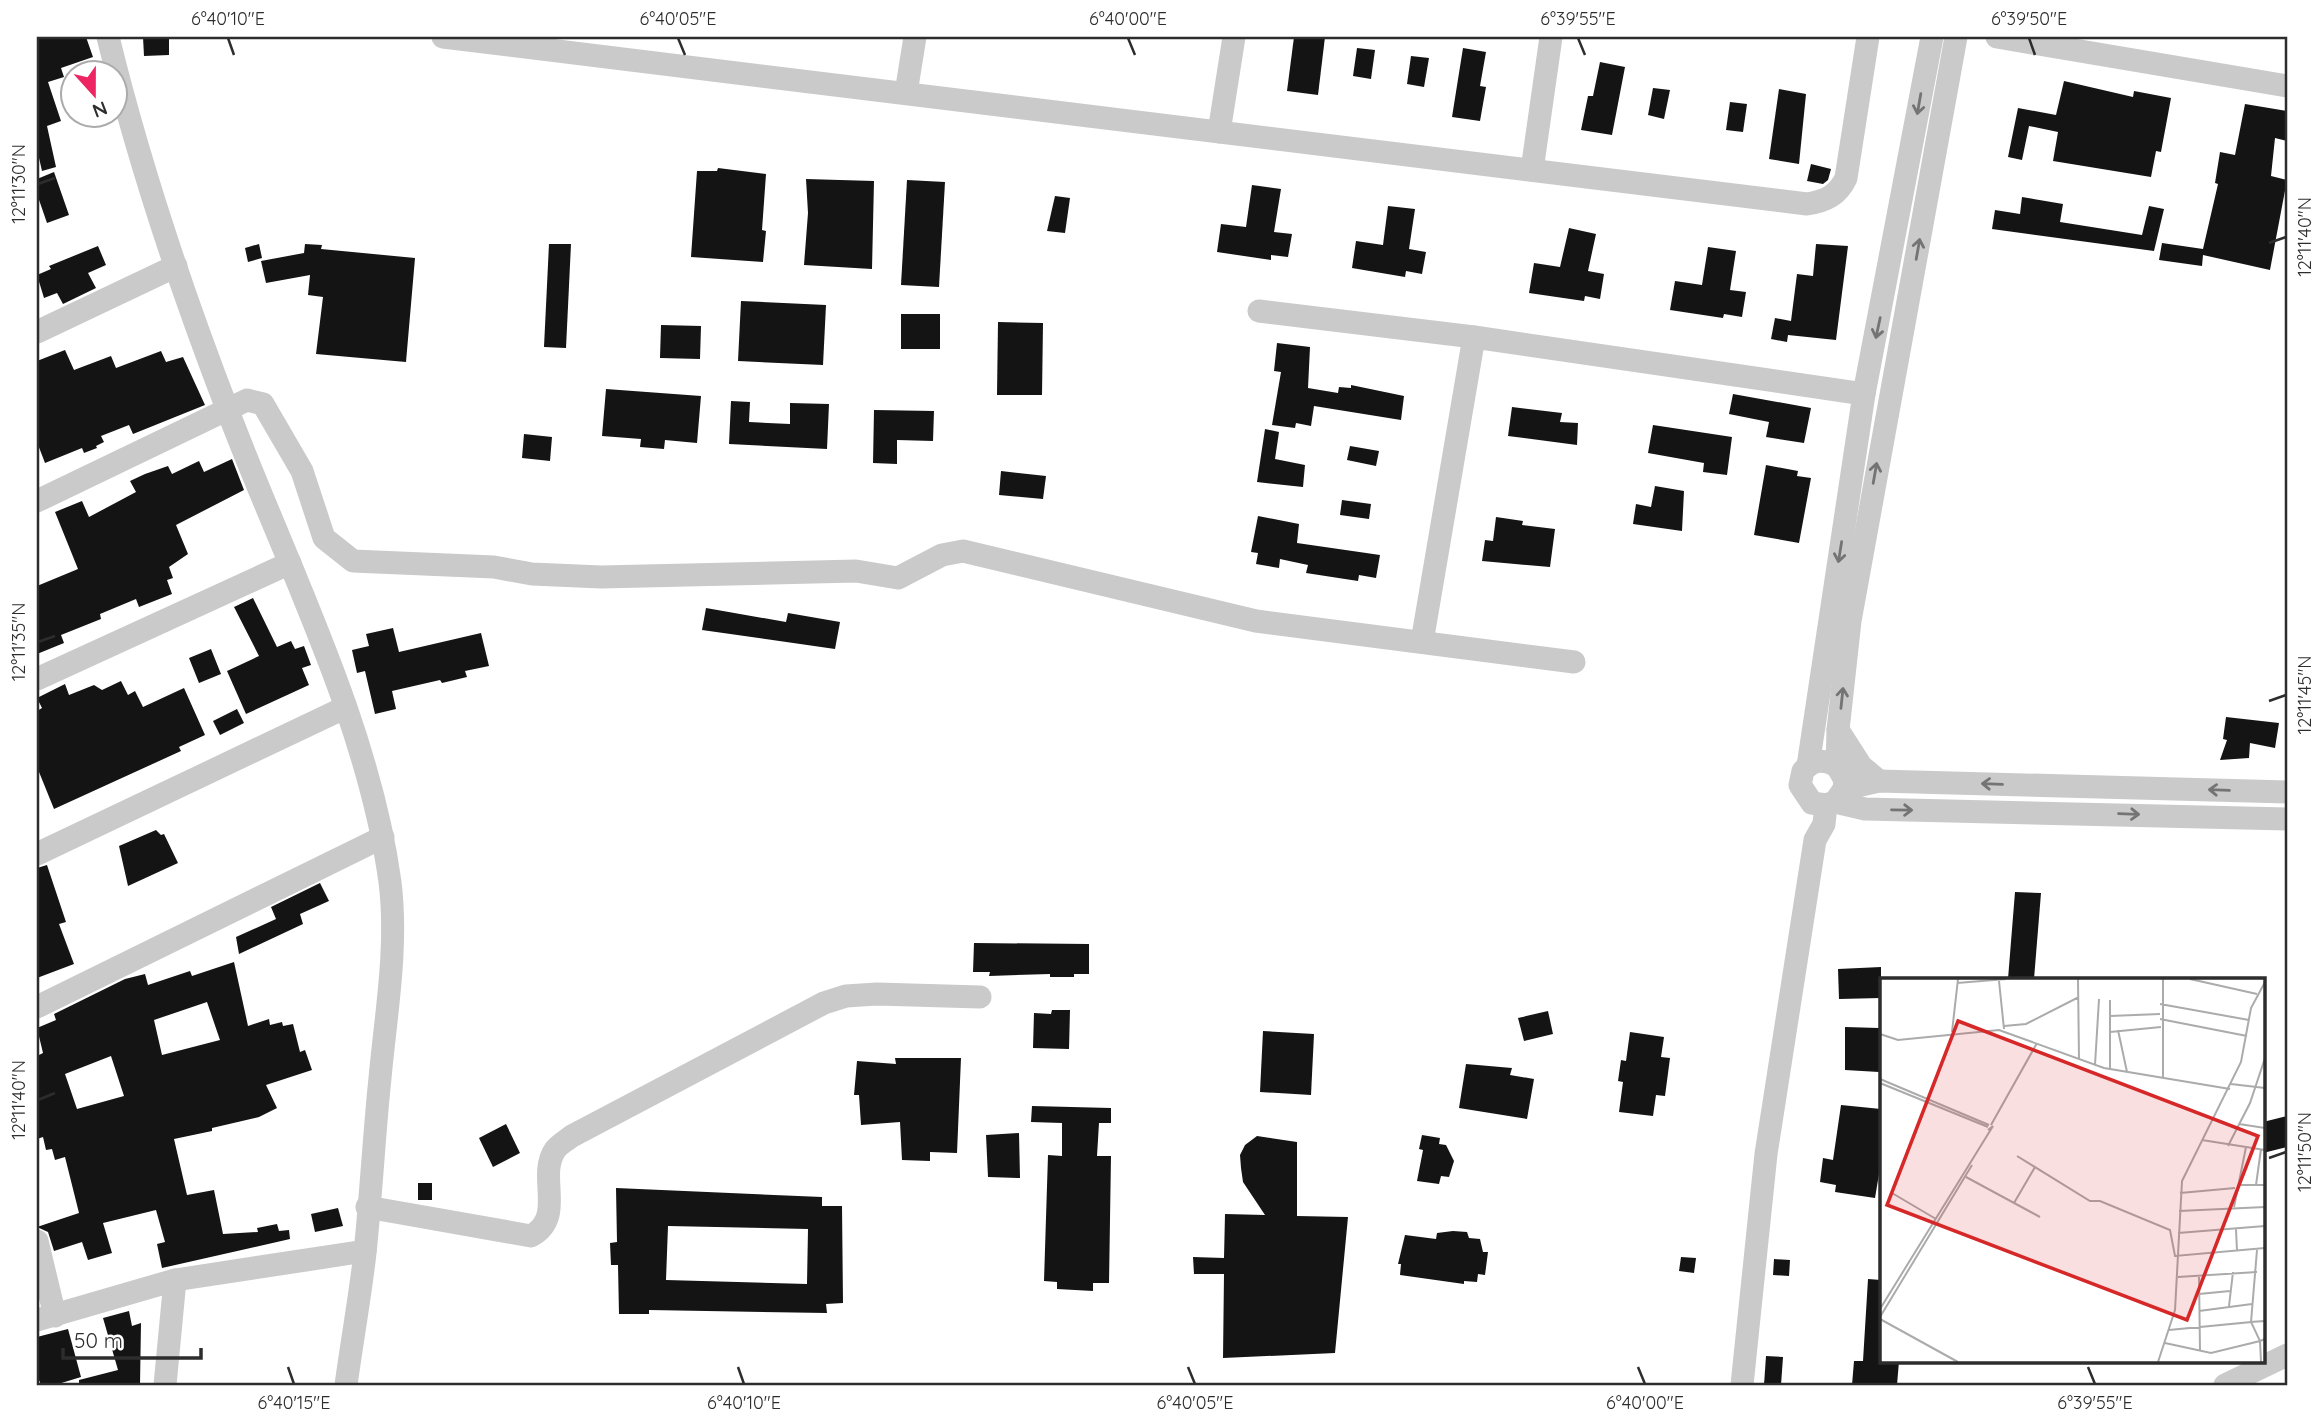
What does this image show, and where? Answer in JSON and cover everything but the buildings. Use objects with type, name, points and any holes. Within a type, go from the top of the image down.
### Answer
[{"type":"street","points":[[108,37],[131,128],[177,266],[228,412],[290,563],[344,708],[369,782],[383,837],[394,922],[365,1251],[346,1385]]},
{"type":"street","points":[[443,37],[603,46],[906,93],[1807,204],[1830,198],[1840,189],[1846,178],[1868,37]]},
{"type":"street","points":[[906,93],[915,37]]},
{"type":"street","points":[[1219,132],[1234,37]]},
{"type":"street","points":[[1532,170],[1551,37]]},
{"type":"street","points":[[1931,37],[1864,394],[1808,765],[1800,778],[1828,798],[1865,809],[2287,818]]},
{"type":"street","points":[[1742,1385],[1766,1154],[1815,841],[1807,821],[1845,780],[1838,766],[1838,730],[1850,621],[1956,37]]},
{"type":"street","points":[[1997,37],[2287,86]]},
{"type":"street","points":[[38,328],[177,266]]},
{"type":"street","points":[[1259,311],[1474,337],[1864,394]]},
{"type":"street","points":[[1422,642],[1474,337]]},
{"type":"street","points":[[37,501],[228,412],[247,400],[262,404],[302,471],[324,538],[353,562],[494,567],[532,574],[601,577],[856,570],[898,578],[942,555],[963,551],[1256,621],[1574,662]]},
{"type":"street","points":[[37,679],[290,563]]},
{"type":"street","points":[[37,854],[344,708]]},
{"type":"street","points":[[1838,730],[1861,766],[1879,781]]},
{"type":"street","points":[[1808,765],[1828,761],[1838,766]]},
{"type":"street","points":[[1828,798],[1879,781],[2287,792]]},
{"type":"street","points":[[37,1007],[383,837]]},
{"type":"street","points":[[367,1207],[531,1236],[542,1230],[550,1213],[550,1168],[554,1150],[572,1136],[813,1009],[846,996],[980,997]]},
{"type":"street","points":[[37,1241],[46,1318],[175,1280],[365,1251]]},
{"type":"street","points":[[165,1385],[175,1280]]},
{"type":"street","points":[[2225,1385],[2287,1356]]}]
